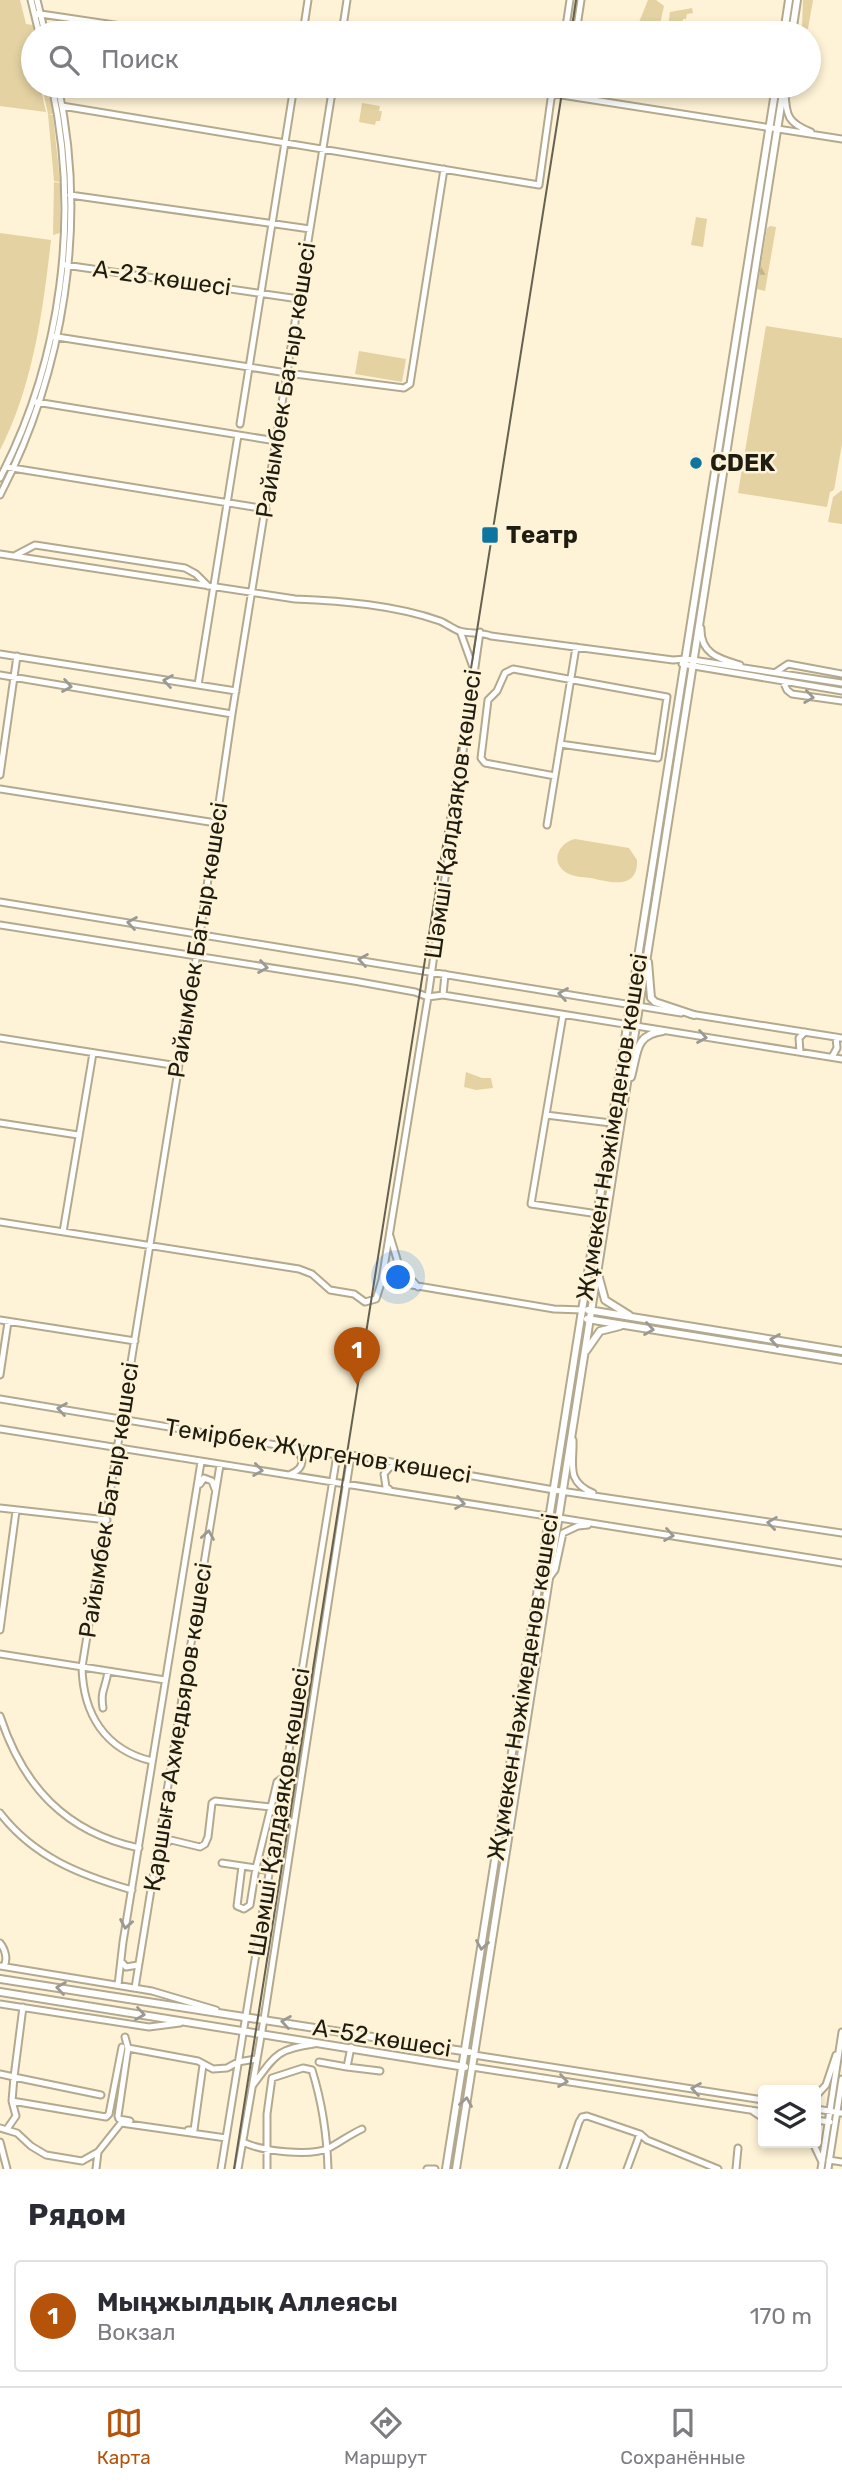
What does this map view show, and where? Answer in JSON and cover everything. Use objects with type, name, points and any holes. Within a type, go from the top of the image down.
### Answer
[{"type":"main road","points":[[786,21],[789,0]]},
{"type":"main road","points":[[794,21],[797,0]]},
{"type":"main road","name":"Жұмекен Нәжімеденов көшесі","points":[[634,1006],[647,951],[688,663],[702,596],[773,129],[775,98]]},
{"type":"main road","name":"Жұмекен Нәжімеденов көшесі","points":[[456,2169],[583,1356],[611,1123],[631,1026],[773,129],[781,98]]},
{"type":"main road","points":[[647,951],[651,998],[655,1002],[694,1014]]},
{"type":"main road","name":"Жұмекен Нәжімеденов көшесі","points":[[446,2169],[554,1490],[597,1268],[626,1088],[631,1026]]},
{"type":"main road","points":[[626,1088],[640,1042],[648,1034],[663,1031]]},
{"type":"main road","points":[[597,1268],[605,1300],[634,1318]]},
{"type":"main road","points":[[586,1314],[634,1318],[842,1351]]},
{"type":"main road","points":[[586,1314],[626,1325],[842,1360]]},
{"type":"main road","points":[[583,1356],[600,1331],[626,1325]]},
{"type":"main road","name":"А-52 көшесі","points":[[0,1979],[474,2054]]},
{"type":"main road","name":"А-52 көшесі","points":[[0,1992],[472,2067]]},
{"type":"street","points":[[31,0],[40,21]]},
{"type":"street","points":[[37,0],[38,21]]},
{"type":"street","points":[[305,21],[308,0]]},
{"type":"street","points":[[344,21],[347,0]]},
{"type":"street","points":[[567,21],[570,0]]},
{"type":"street","points":[[578,21],[581,0]]},
{"type":"street","points":[[37,13],[89,21]]},
{"type":"street","points":[[54,98],[68,195]]},
{"type":"street","points":[[0,495],[14,468],[36,402],[54,336],[65,265],[68,195],[60,98]]},
{"type":"street","points":[[240,424],[292,98]]},
{"type":"street","name":"Райымбек Батыр көшесі","points":[[152,1761],[130,1755],[106,1736],[88,1704],[82,1667],[331,98]]},
{"type":"street","points":[[62,106],[539,185],[552,98]]},
{"type":"street","points":[[583,98],[842,139]]},
{"type":"street","points":[[785,98],[791,122],[824,136]]},
{"type":"street","points":[[54,336],[287,373],[404,388],[410,384],[444,169]]},
{"type":"street","points":[[68,195],[310,229]]},
{"type":"street","name":"А-23 көшесі","points":[[65,265],[299,299]]},
{"type":"street","points":[[36,402],[276,441]]},
{"type":"street","points":[[0,478],[36,402]]},
{"type":"street","points":[[198,685],[211,587],[238,435]]},
{"type":"street","points":[[6,467],[266,509]]},
{"type":"street","points":[[14,556],[35,545],[185,568],[211,587]]},
{"type":"street","points":[[0,554],[295,599],[339,601],[441,622],[460,631],[673,660],[842,691]]},
{"type":"street","points":[[702,596],[700,632],[702,642],[710,653],[764,671]]},
{"type":"street","points":[[460,631],[475,673]]},
{"type":"street","name":"Шәмші Қалдаяқов көшесі","points":[[382,1280],[428,997],[480,632]]},
{"type":"street","points":[[547,825],[576,647]]},
{"type":"street","points":[[0,654],[236,691]]},
{"type":"street","points":[[0,775],[17,656]]},
{"type":"street","points":[[688,663],[776,672],[842,683]]},
{"type":"street","points":[[776,672],[788,664],[842,674]]},
{"type":"street","points":[[555,776],[485,763],[481,758],[488,700],[497,691],[505,673],[513,670],[667,697],[658,758],[560,744]]},
{"type":"street","points":[[0,675],[232,714]]},
{"type":"street","points":[[783,681],[792,694],[842,701]]},
{"type":"street","points":[[0,789],[216,823]]},
{"type":"street","points":[[0,902],[839,1037],[832,1057]]},
{"type":"street","points":[[0,925],[354,981],[415,992],[428,997]]},
{"type":"street","points":[[443,995],[445,974]]},
{"type":"street","name":"Шәмші Қалдаяқов көшесі","points":[[428,997],[443,995],[842,1059]]},
{"type":"street","points":[[563,1015],[531,1204],[598,1214]]},
{"type":"street","points":[[800,1052],[799,1038],[805,1032]]},
{"type":"street","points":[[0,1038],[178,1066]]},
{"type":"street","points":[[63,1232],[93,1053]]},
{"type":"street","points":[[546,1115],[611,1123]]},
{"type":"street","points":[[0,1123],[78,1135]]},
{"type":"street","points":[[0,1222],[299,1269],[312,1274],[330,1290],[354,1294],[365,1301],[376,1298],[382,1280],[586,1314]]},
{"type":"street","points":[[389,1233],[399,1266],[418,1287]]},
{"type":"street","points":[[0,1320],[135,1341]]},
{"type":"street","points":[[0,1375],[8,1322]]},
{"type":"street","name":"Темірбек Жүргенов көшесі","points":[[0,1399],[562,1491]]},
{"type":"street","name":"Темірбек Жүргенов көшесі","points":[[0,1429],[558,1519]]},
{"type":"street","points":[[572,1430],[573,1477],[582,1489],[602,1498]]},
{"type":"street","points":[[291,1446],[301,1455],[303,1462],[300,1469],[291,1474]]},
{"type":"street","name":"Шәмші Қалдаяқов көшесі","points":[[221,2169],[337,1455]]},
{"type":"street","name":"Шәмші Қалдаяқов көшесі","points":[[238,2169],[264,2019],[351,1455]]},
{"type":"street","name":"Қаршыға Ахмедьяров көшесі","points":[[118,1985],[201,1462]]},
{"type":"street","points":[[393,1491],[386,1487],[384,1474],[388,1468],[402,1464]]},
{"type":"street","name":"Қаршыға Ахмедьяров көшесі","points":[[135,1988],[220,1465]]},
{"type":"street","points":[[196,1494],[204,1478],[212,1480],[215,1493]]},
{"type":"street","points":[[562,1491],[841,1533]]},
{"type":"street","points":[[0,1508],[107,1520]]},
{"type":"street","points":[[0,1630],[16,1511]]},
{"type":"street","points":[[558,1519],[842,1562]]},
{"type":"street","points":[[549,1579],[555,1570],[563,1533],[578,1526],[601,1525]]},
{"type":"street","points":[[0,1654],[165,1680]]},
{"type":"street","points":[[103,1708],[101,1693],[107,1682],[108,1671]]},
{"type":"street","points":[[0,1716],[6,1736],[23,1770],[36,1788],[60,1812],[95,1834],[119,1844],[139,1848]]},
{"type":"street","points":[[242,1866],[237,1906],[244,1909],[250,1905],[277,1782],[285,1777]]},
{"type":"street","points":[[159,1848],[171,1840],[200,1847],[205,1844],[212,1803],[215,1801],[271,1807],[278,1815],[293,1823]]},
{"type":"street","points":[[0,1813],[24,1839],[52,1860],[97,1880],[132,1890]]},
{"type":"street","points":[[222,1863],[269,1871]]},
{"type":"street","points":[[0,1943],[5,1952],[2,1966],[135,1988],[226,2013]]},
{"type":"street","points":[[121,1961],[126,1966],[138,1965]]},
{"type":"street","points":[[0,2004],[149,2027],[186,2022]]},
{"type":"street","points":[[7,2129],[16,2116],[12,2101],[23,2007]]},
{"type":"street","points":[[129,2025],[125,2037],[119,2119],[194,2130],[203,2065]]},
{"type":"street","points":[[837,2113],[842,2032]]},
{"type":"street","points":[[252,2086],[276,2056],[288,2048],[324,2042]]},
{"type":"street","points":[[125,2047],[198,2061],[213,2069],[256,2059]]},
{"type":"street","points":[[12,2101],[106,2117],[109,2114],[125,2047]]},
{"type":"street","points":[[347,2067],[351,2047]]},
{"type":"street","points":[[821,2090],[826,2085],[839,2049]]},
{"type":"street","name":"А-52 көшесі","points":[[474,2054],[758,2099]]},
{"type":"street","points":[[319,2062],[380,2071]]},
{"type":"street","name":"А-52 көшесі","points":[[472,2067],[758,2111]]},
{"type":"street","points":[[267,2169],[267,2114],[272,2078],[303,2068],[312,2070],[315,2078],[326,2128],[328,2169]]},
{"type":"street","points":[[0,2074],[101,2095]]},
{"type":"street","points":[[824,2164],[832,2122],[837,2113],[842,2079]]},
{"type":"street","points":[[751,2110],[758,2115]]},
{"type":"street","points":[[563,2169],[582,2117],[587,2116],[640,2134],[647,2140],[718,2169]]},
{"type":"street","points":[[821,2121],[832,2122]]},
{"type":"street","points":[[0,2128],[17,2133],[46,2155],[82,2161],[98,2152],[121,2123],[226,2138]]},
{"type":"street","points":[[243,2142],[266,2150],[290,2152],[327,2149],[362,2129]]},
{"type":"street","points":[[627,2169],[640,2134]]},
{"type":"street","points":[[0,2142],[7,2169]]},
{"type":"street","points":[[736,2169],[738,2148]]},
{"type":"street","points":[[816,2148],[828,2169]]},
{"type":"street","points":[[96,2169],[98,2152]]},
{"type":"street","points":[[689,2169],[692,2160]]},
{"type":"street","points":[[824,2164],[842,2162]]},
{"type":"street","points":[[428,2169],[435,2169]]},
{"type":"green space","points":[[0,0],[20,0],[25,21],[21,21],[21,98],[43,98],[46,112],[0,106]]},
{"type":"green space","points":[[648,0],[656,0],[664,6],[661,21],[639,21]]},
{"type":"green space","points":[[803,0],[813,0],[809,21],[802,21]]},
{"type":"green space","points":[[692,8],[693,13],[687,14],[683,21],[669,21],[670,12]]},
{"type":"green space","points":[[45,98],[51,98],[53,114],[48,114]]},
{"type":"green space","points":[[362,103],[380,106],[380,121],[376,121],[375,125],[359,122]]},
{"type":"green space","points":[[48,114],[53,115],[60,182],[54,181]]},
{"type":"green space","points":[[54,182],[60,183],[60,233],[53,235]]},
{"type":"green space","points":[[696,217],[707,219],[703,247],[691,245]]},
{"type":"green space","points":[[776,227],[765,291],[757,289],[767,228]]},
{"type":"green space","points":[[0,233],[51,240],[40,321],[29,374],[0,450]]},
{"type":"green space","points":[[766,326],[842,338],[842,444],[834,490],[830,492],[827,507],[738,493]]},
{"type":"green space","points":[[359,351],[406,359],[402,382],[355,374]]},
{"type":"green space","points":[[842,490],[842,524],[828,522],[833,497]]},
{"type":"green space","points":[[575,839],[629,848],[637,860],[633,876],[622,882],[614,882],[567,873],[560,867],[557,857],[565,844]]},
{"type":"green space","points":[[466,1072],[482,1078],[491,1078],[493,1088],[476,1090],[464,1087]]},
{"type":"tram line","points":[[573,21],[576,0]]},
{"type":"tram line","points":[[234,2169],[561,98]]},
{"type":"place","name":"CDEK","points":[[696,463]]},
{"type":"place","name":"Театр","points":[[490,535]]},
{"type":"place","name":"Мыңжылдық Аллеясы","points":[[357,1385]]}]
